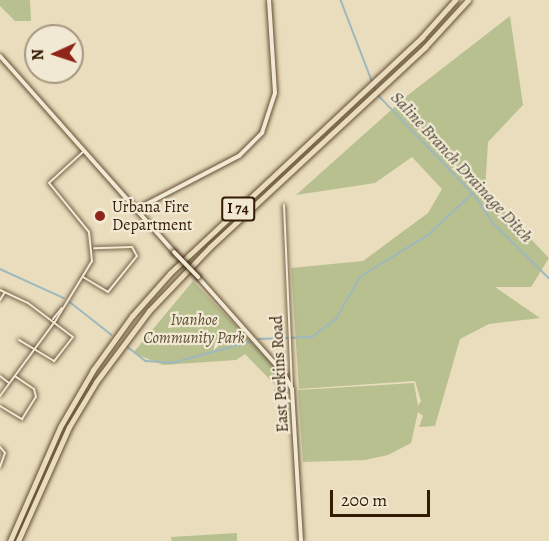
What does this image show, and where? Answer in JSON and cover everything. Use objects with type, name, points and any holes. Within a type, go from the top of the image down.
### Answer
[{"type":"highway","name":"I 74","points":[[9,541],[73,403],[132,316],[196,248],[382,74],[455,0]]},
{"type":"highway","name":"I 74","points":[[19,541],[23,527],[69,427],[138,324],[210,247],[388,83],[468,0]]},
{"type":"street","points":[[137,209],[230,162],[252,146],[270,116],[275,88],[269,0]]},
{"type":"street","points":[[0,56],[279,368],[292,389]]},
{"type":"street","points":[[0,396],[92,261],[93,248],[88,229],[49,183],[84,151]]},
{"type":"street","name":"East Perkins Road","points":[[284,206],[301,541]]},
{"type":"street","points":[[83,277],[108,292],[137,256],[129,246],[93,248]]},
{"type":"street","points":[[0,290],[53,320],[73,337],[58,359],[52,361],[19,340]]},
{"type":"street","points":[[0,300],[5,292]]},
{"type":"street","points":[[0,376],[9,383]]},
{"type":"street","points":[[0,406],[22,419],[36,397],[36,391],[15,376]]},
{"type":"street","points":[[0,447],[5,453],[0,466]]},
{"type":"green space","points":[[0,0],[30,0],[31,21],[15,21],[0,6]]},
{"type":"green space","points":[[510,16],[523,105],[488,142],[485,191],[549,258],[531,287],[495,287],[540,318],[489,324],[460,339],[435,426],[419,427],[423,416],[418,412],[411,443],[388,455],[365,460],[303,462],[298,390],[414,383],[418,406],[421,401],[415,381],[299,389],[291,268],[363,261],[428,213],[442,189],[412,157],[375,183],[296,195],[408,95]]},
{"type":"green space","name":"Ivanhoe Community Park","points":[[193,281],[279,371],[287,382],[285,389],[274,391],[276,386],[245,354],[236,360],[163,365],[133,353]]},
{"type":"green space","points":[[237,533],[237,541],[172,541],[171,537]]},
{"type":"waterway","name":"Saline Branch Drainage Ditch","points":[[341,0],[376,91]]},
{"type":"waterway","name":"Saline Branch Drainage Ditch","points":[[378,95],[477,198],[493,223],[549,278]]},
{"type":"waterway","points":[[259,339],[312,337],[336,319],[360,277],[428,235],[472,194]]},
{"type":"waterway","points":[[0,269],[64,298]]},
{"type":"waterway","points":[[70,302],[112,335]]},
{"type":"waterway","points":[[128,347],[146,361],[172,363],[250,342]]},
{"type":"place","name":"Urbana Fire Department","points":[[100,216]]}]
